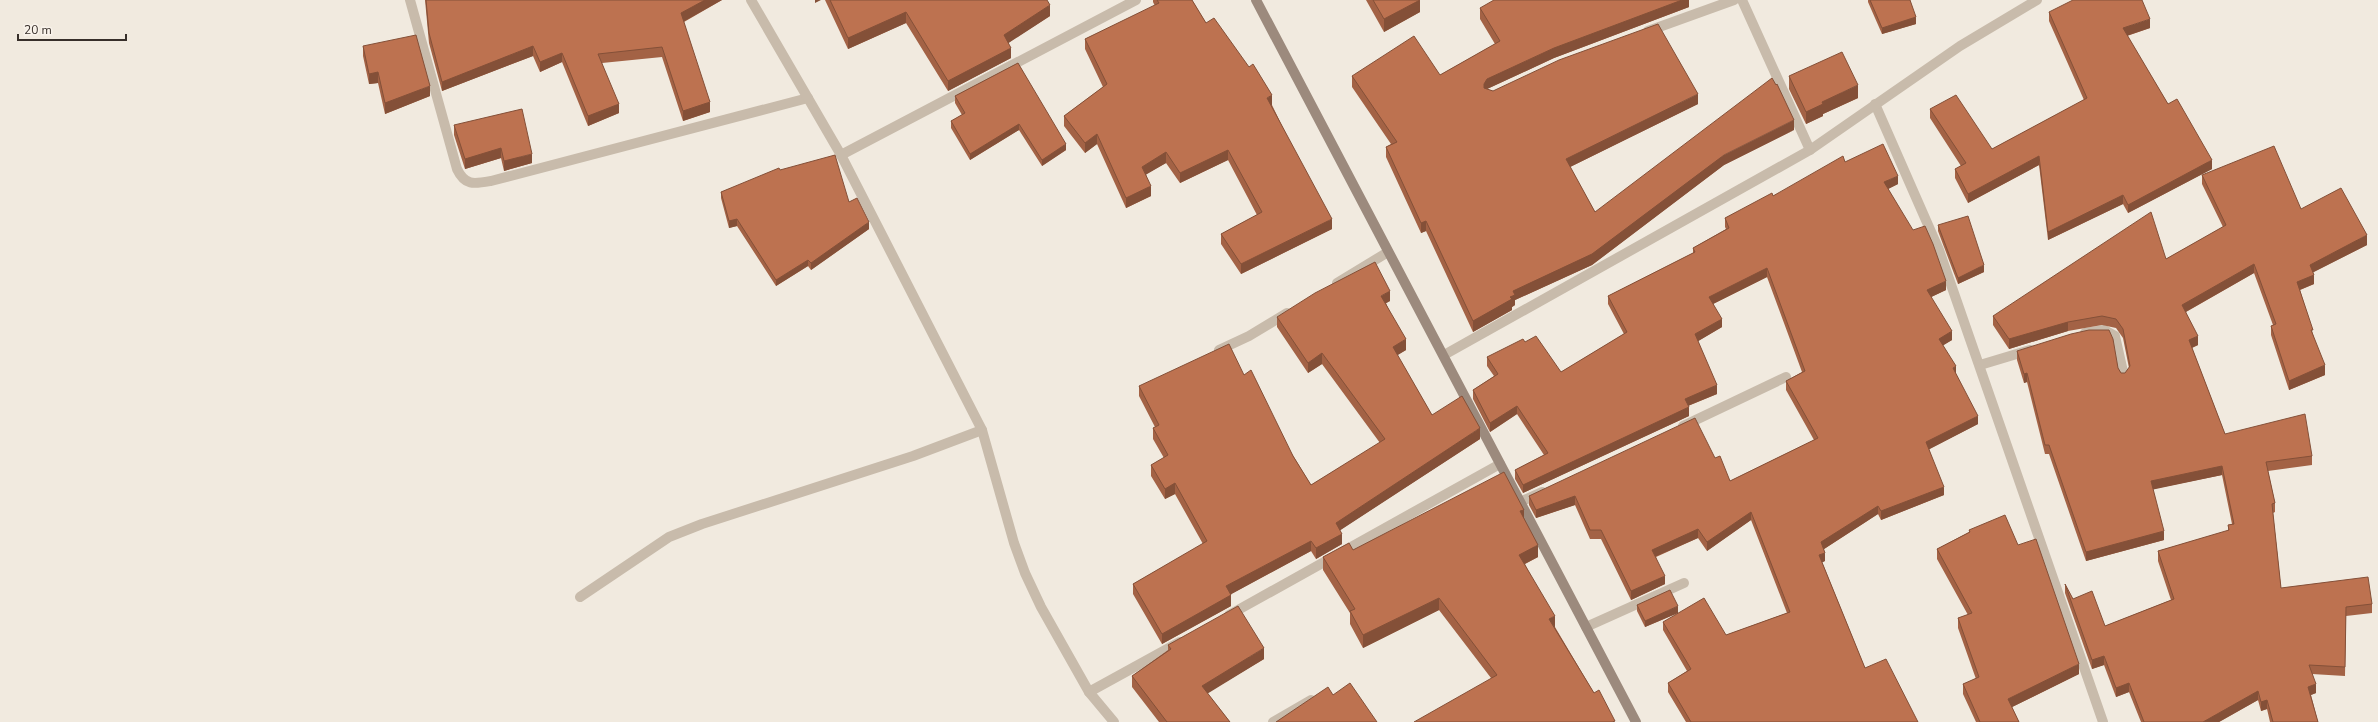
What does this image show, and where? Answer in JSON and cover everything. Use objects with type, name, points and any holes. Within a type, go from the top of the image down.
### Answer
[{"type":"street","points":[[410,0],[457,169],[464,180],[471,184],[808,98]]},
{"type":"street","points":[[751,0],[841,155],[982,430],[1025,573],[1041,607],[1089,692],[1114,722]]},
{"type":"street","points":[[841,155],[1136,0]]},
{"type":"street","points":[[1256,0],[1636,722]]},
{"type":"street","points":[[1641,34],[1734,0]]},
{"type":"street","points":[[1742,0],[1810,150]]},
{"type":"street","points":[[1444,355],[1832,137],[1875,104],[1960,46],[2037,0]]},
{"type":"street","points":[[1875,104],[1939,250],[2103,722]]},
{"type":"street","points":[[1328,288],[1388,252]]},
{"type":"street","points":[[1210,355],[1249,336],[1295,308]]},
{"type":"street","points":[[2075,336],[2098,330],[2112,333],[2116,338],[2124,376]]},
{"type":"street","points":[[1980,366],[2039,347]]},
{"type":"street","points":[[1674,430],[1786,377]]},
{"type":"street","points":[[580,597],[668,538],[702,524],[913,456],[982,430]]},
{"type":"street","points":[[1221,619],[1500,464]]},
{"type":"street","points":[[1520,502],[1555,486]]},
{"type":"street","points":[[1586,627],[1684,583]]},
{"type":"street","points":[[1089,692],[1186,638]]},
{"type":"street","points":[[1273,722],[1319,695]]},
{"type":"building","points":[[426,0],[705,0],[681,13],[710,102],[683,111],[662,47],[598,54],[619,104],[588,116],[562,53],[540,62],[533,46],[442,82],[429,33]]},
{"type":"building","points":[[830,0],[1047,0],[1050,5],[1004,35],[1011,48],[948,81],[906,12],[848,38]]},
{"type":"building","points":[[1157,0],[1192,0],[1206,23],[1214,18],[1249,67],[1253,64],[1272,95],[1267,98],[1332,219],[1241,264],[1221,234],[1262,212],[1228,150],[1180,173],[1166,152],[1142,167],[1151,186],[1126,198],[1097,134],[1085,143],[1064,116],[1107,84],[1085,39],[1159,3]]},
{"type":"building","points":[[1373,0],[1420,0],[1384,19]]},
{"type":"building","points":[[1494,0],[1682,0],[1554,48],[1487,79],[1484,84],[1484,88],[1493,91],[1559,60],[1658,24],[1698,94],[1566,159],[1595,212],[1772,78],[1776,85],[1777,84],[1794,120],[1724,155],[1592,254],[1513,291],[1515,295],[1510,297],[1512,299],[1473,321],[1426,221],[1421,223],[1386,147],[1397,142],[1352,76],[1414,36],[1440,75],[1500,41],[1480,8]]},
{"type":"building","points":[[1870,0],[1910,0],[1916,17],[1882,28]]},
{"type":"building","points":[[2073,0],[2142,0],[2150,19],[2123,28],[2168,104],[2177,99],[2212,160],[2128,205],[2123,195],[2048,232],[2039,156],[1968,194],[1955,169],[1966,163],[1930,109],[1956,95],[1992,149],[2087,98],[2049,12]]},
{"type":"building","points":[[416,35],[430,86],[385,103],[378,72],[369,74],[363,46]]},
{"type":"building","points":[[1842,52],[1858,85],[1822,102],[1823,104],[1806,112],[1789,76]]},
{"type":"building","points":[[1018,63],[1066,144],[1042,160],[1019,124],[970,154],[951,121],[965,113],[955,96]]},
{"type":"building","points":[[522,109],[532,154],[504,161],[501,148],[465,159],[454,125]]},
{"type":"building","points":[[1883,144],[1898,176],[1884,182],[1913,230],[1925,226],[1946,281],[1927,290],[1952,331],[1939,339],[1956,366],[1953,368],[1978,416],[1926,442],[1944,487],[1881,511],[1878,506],[1821,542],[1825,553],[1819,555],[1865,668],[1886,659],[1918,722],[1691,722],[1668,683],[1691,669],[1663,622],[1704,598],[1726,635],[1790,612],[1751,512],[1707,542],[1698,529],[1652,550],[1665,576],[1631,591],[1601,530],[1590,530],[1575,496],[1536,510],[1529,496],[1695,418],[1715,458],[1720,456],[1730,481],[1818,438],[1786,381],[1805,371],[1767,268],[1709,297],[1722,319],[1695,334],[1717,385],[1685,399],[1689,407],[1523,485],[1515,470],[1548,453],[1517,406],[1490,423],[1473,390],[1498,374],[1487,357],[1523,339],[1525,342],[1536,336],[1561,372],[1627,332],[1608,296],[1695,252],[1693,248],[1729,228],[1725,218],[1772,193],[1773,196],[1843,156],[1845,162]]},
{"type":"building","points":[[2274,146],[2301,209],[2341,188],[2367,235],[2310,265],[2314,275],[2297,282],[2313,330],[2311,330],[2325,365],[2289,381],[2271,326],[2276,324],[2254,264],[2182,305],[2198,336],[2189,340],[2225,434],[2305,414],[2312,456],[2266,462],[2275,503],[2272,504],[2281,588],[2368,577],[2372,604],[2346,607],[2345,667],[2309,665],[2316,684],[2308,687],[2318,722],[2273,722],[2267,700],[2261,702],[2258,691],[2203,722],[2144,722],[2129,683],[2116,688],[2104,656],[2092,660],[2065,584],[2073,599],[2092,591],[2105,626],[2174,599],[2158,551],[2229,530],[2228,525],[2234,524],[2222,466],[2151,481],[2164,531],[2086,552],[2049,445],[2045,445],[2027,373],[2024,374],[2017,351],[2071,334],[2089,330],[2109,330],[2113,339],[2118,368],[2121,373],[2125,373],[2130,366],[2123,329],[2116,319],[2102,316],[2068,322],[2009,339],[1993,316],[2151,212],[2166,259],[2226,225],[2202,175]]},
{"type":"building","points":[[835,155],[849,202],[857,198],[869,222],[811,263],[808,260],[776,280],[737,219],[729,221],[721,192],[779,168],[780,170]]},
{"type":"building","points":[[1968,216],[1984,265],[1958,278],[1938,225]]},
{"type":"building","points":[[1375,262],[1390,291],[1381,296],[1406,339],[1393,347],[1432,415],[1462,396],[1480,428],[1336,523],[1342,534],[1316,548],[1311,541],[1226,586],[1231,595],[1162,634],[1133,584],[1207,541],[1175,483],[1165,489],[1151,465],[1168,455],[1153,428],[1159,425],[1139,386],[1229,344],[1244,375],[1251,370],[1293,456],[1311,485],[1385,439],[1322,353],[1308,363],[1277,317],[1315,293]]},
{"type":"building","points":[[1504,472],[1524,510],[1520,511],[1538,545],[1519,555],[1555,616],[1549,619],[1594,693],[1599,690],[1615,721],[1414,722],[1497,675],[1439,598],[1363,635],[1350,611],[1355,609],[1323,557],[1349,543],[1353,550]]},
{"type":"building","points":[[2005,515],[2018,545],[2036,539],[2079,664],[2008,699],[2019,722],[1980,722],[1963,684],[1979,677],[1958,618],[1972,613],[1937,549],[1970,532],[1969,530]]},
{"type":"building","points":[[1670,590],[1678,606],[1645,621],[1637,605]]},
{"type":"building","points":[[1238,606],[1264,648],[1202,686],[1230,722],[1167,722],[1132,676],[1171,649],[1168,645]]},
{"type":"building","points":[[1350,683],[1377,722],[1276,722],[1328,687],[1333,695]]}]
